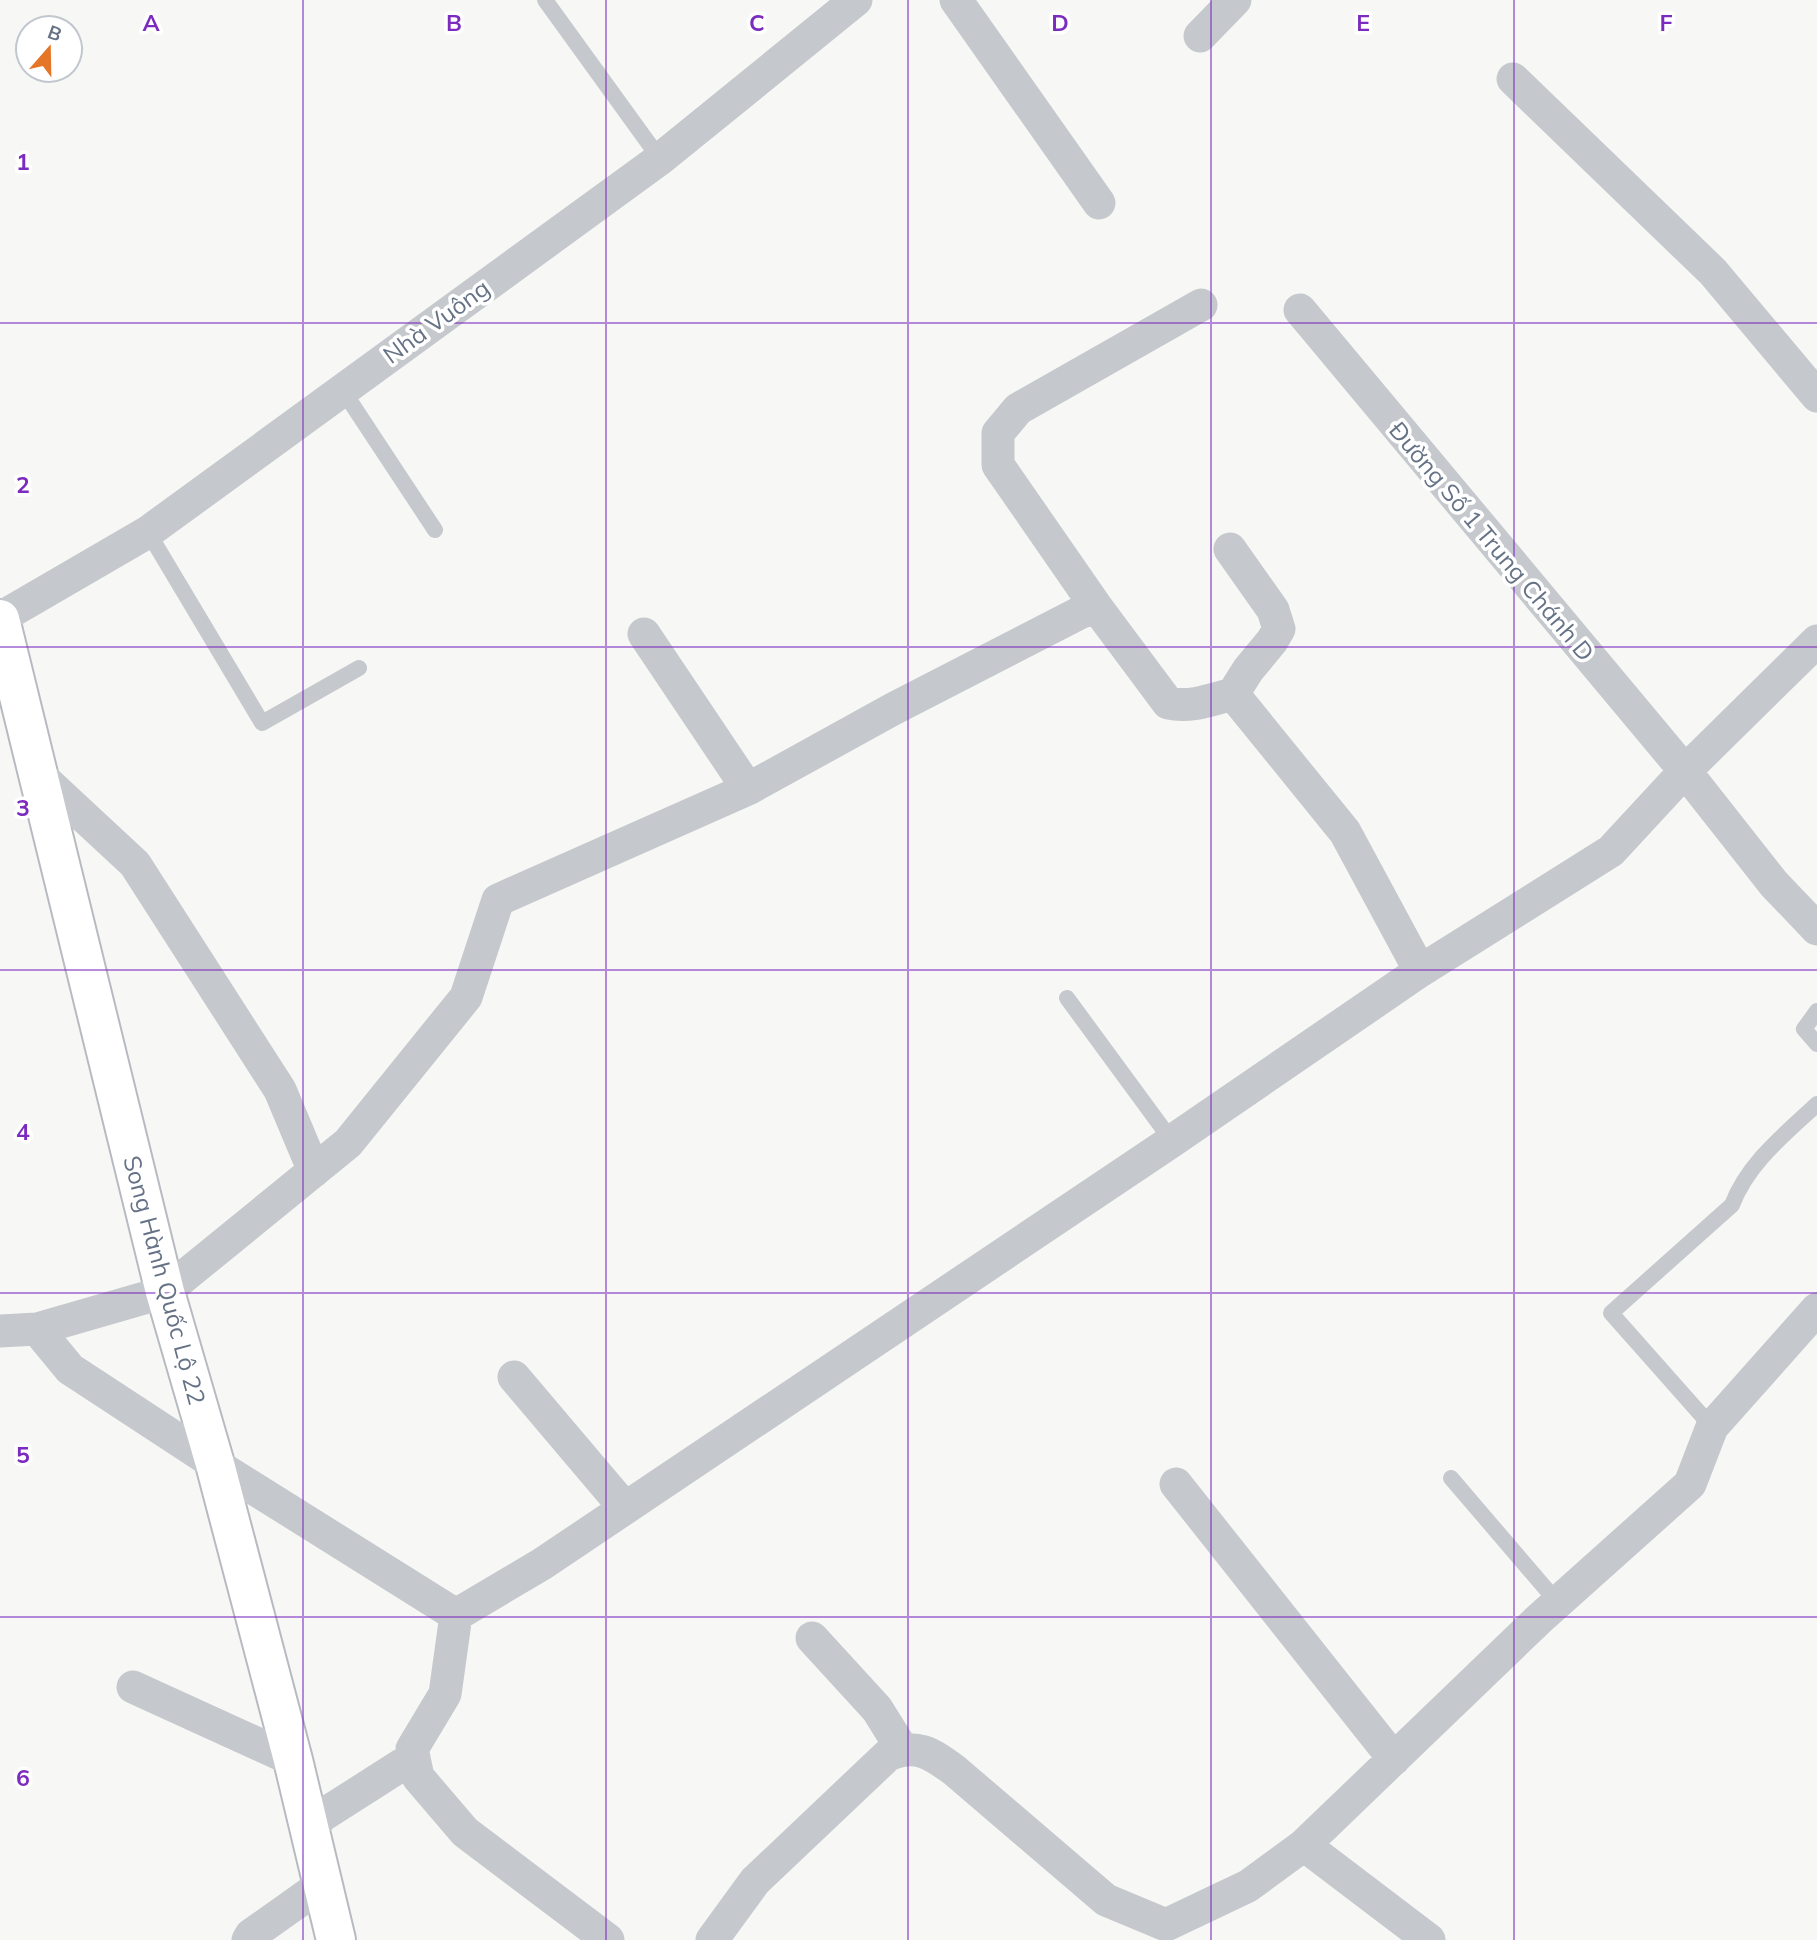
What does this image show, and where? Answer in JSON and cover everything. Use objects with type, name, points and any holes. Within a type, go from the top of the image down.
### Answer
[{"type":"street","name":"Nhà Vuông","points":[[0,618],[148,532],[660,159],[856,0]]},
{"type":"street","points":[[956,0],[1099,203]]},
{"type":"street","points":[[1200,36],[1235,0]]},
{"type":"street","points":[[1513,79],[1713,272],[1817,396]]},
{"type":"street","points":[[1201,305],[1018,409],[999,433],[998,464],[1096,605],[1168,702],[1181,706],[1233,694],[1279,629],[1273,611],[1230,548]]},
{"type":"street","name":"Đường Số 1 Trung Chánh D","points":[[1300,310],[1685,771],[1774,884],[1817,929]]},
{"type":"street","points":[[0,1331],[37,1329],[165,1292],[348,1143],[466,997],[498,900],[748,789],[892,709],[1096,605]]},
{"type":"street","name":"Song Hành Quốc Lộ 22","points":[[0,618],[165,1292],[215,1464],[293,1760],[336,1940]]},
{"type":"street","points":[[645,634],[748,789]]},
{"type":"street","points":[[456,1615],[542,1564],[1420,971],[1611,851],[1685,771],[1817,641]]},
{"type":"street","points":[[1233,694],[1345,832],[1420,971]]},
{"type":"street","points":[[37,773],[135,864],[280,1090],[314,1171]]},
{"type":"street","points":[[712,1940],[755,1881],[888,1755],[902,1749],[932,1754],[1106,1900],[1175,1932],[1248,1886],[1304,1845],[1558,1603],[1690,1484],[1712,1427],[1817,1309]]},
{"type":"street","points":[[37,1329],[70,1369],[215,1464],[456,1615]]},
{"type":"street","points":[[514,1377],[625,1508]]},
{"type":"street","points":[[1176,1484],[1394,1759]]},
{"type":"street","points":[[456,1615],[445,1694],[412,1749],[418,1777],[465,1832],[608,1940]]},
{"type":"street","points":[[811,1638],[877,1709],[902,1749]]},
{"type":"street","points":[[133,1687],[293,1760]]},
{"type":"street","points":[[309,1829],[323,1815],[414,1757]]},
{"type":"street","points":[[1304,1845],[1429,1940]]},
{"type":"street","points":[[248,1940],[251,1935],[323,1884]]},
{"type":"lane","points":[[545,0],[660,159]]},
{"type":"lane","points":[[342,389],[435,530]]},
{"type":"lane","points":[[148,532],[262,723],[359,668]]},
{"type":"lane","points":[[1067,998],[1172,1141]]},
{"type":"lane","points":[[1817,1012],[1804,1029],[1817,1044]]},
{"type":"lane","points":[[1712,1427],[1611,1313],[1731,1205],[1740,1185],[1759,1159],[1817,1104]]},
{"type":"lane","points":[[1451,1478],[1558,1603]]}]
